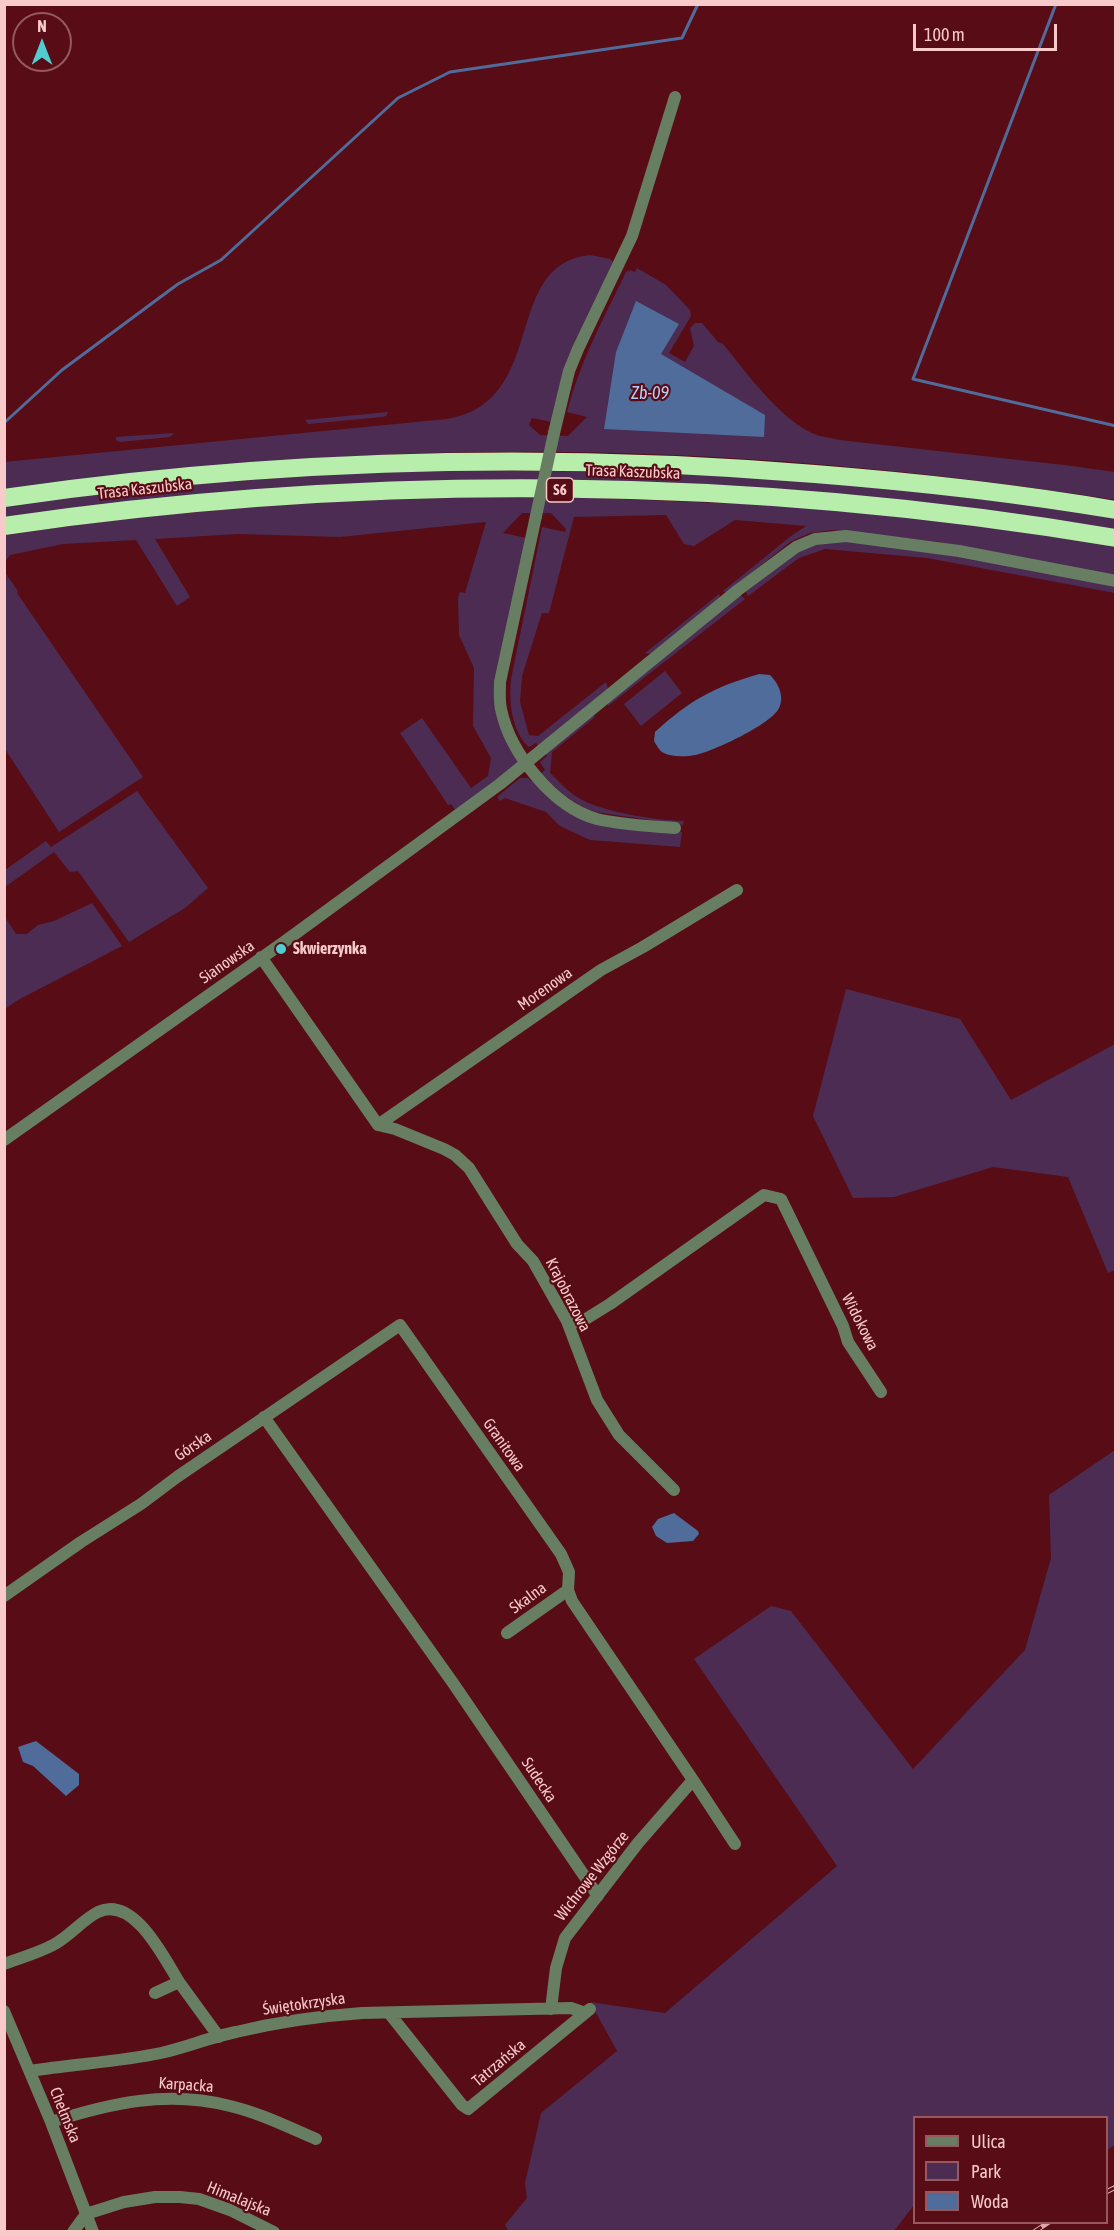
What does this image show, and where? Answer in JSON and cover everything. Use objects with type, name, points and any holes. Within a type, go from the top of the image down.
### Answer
[{"type":"highway","name":"Trasa Kaszubska","points":[[4,498],[156,479],[293,468],[474,462],[618,463],[742,468],[894,481],[1116,510]]},
{"type":"highway","name":"Trasa Kaszubska","points":[[4,526],[158,507],[295,496],[463,490],[606,490],[740,496],[895,508],[1116,538]]},
{"type":"street","points":[[675,97],[632,236],[569,371],[500,682],[501,709],[517,750],[551,792],[583,813],[615,822],[675,828]]},
{"type":"street","name":"Sianowska","points":[[4,1140],[466,809],[786,552],[815,539],[846,536],[959,551],[1116,581]]},
{"type":"street","name":"Morenowa","points":[[378,1125],[601,970],[643,948],[737,890]]},
{"type":"street","points":[[261,957],[378,1125]]},
{"type":"street","name":"Krajobrazowa","points":[[378,1125],[395,1129],[444,1149],[455,1155],[469,1168],[517,1244],[533,1261],[567,1321],[597,1400],[619,1435],[674,1490]]},
{"type":"street","name":"Widokowa","points":[[567,1321],[581,1322],[610,1304],[764,1195],[781,1199],[843,1326],[848,1342],[881,1392]]},
{"type":"street","name":"Górska","points":[[4,1596],[400,1324]]},
{"type":"street","name":"Granitowa","points":[[400,1324],[561,1554],[569,1572],[568,1590]]},
{"type":"street","name":"Sudecka","points":[[264,1417],[453,1683],[598,1896]]},
{"type":"street","points":[[568,1590],[572,1601],[735,1844]]},
{"type":"street","name":"Skalna","points":[[507,1633],[568,1590]]},
{"type":"street","name":"Wichrowe Wzgórze","points":[[551,2009],[556,1968],[565,1938],[638,1843],[693,1780]]},
{"type":"street","points":[[4,1964],[53,1945],[97,1913],[108,1909],[120,1910],[134,1918],[148,1934],[219,2037]]},
{"type":"street","points":[[155,1993],[179,1982]]},
{"type":"street","name":"Świętokrzyska","points":[[30,2071],[158,2053],[278,2023],[331,2015],[571,2008],[588,2011]]},
{"type":"street","name":"Chełmska","points":[[4,2011],[51,2122],[93,2232]]},
{"type":"street","name":"Tatrzańska","points":[[389,2013],[462,2105],[468,2109],[588,2011]]},
{"type":"street","name":"Karpacka","points":[[51,2122],[125,2102],[159,2097],[195,2099],[231,2106],[271,2119],[316,2139]]},
{"type":"street","name":"Himalajska","points":[[86,2214],[124,2202],[155,2197],[180,2197],[199,2199],[230,2210],[274,2232]]},
{"type":"street","points":[[73,2232],[86,2214]]},
{"type":"green space","points":[[590,255],[610,259],[613,262],[552,422],[532,418],[529,425],[540,435],[568,436],[587,417],[567,412],[579,375],[626,272],[630,270],[635,272],[637,268],[666,285],[690,310],[691,316],[669,353],[685,362],[694,346],[690,328],[695,323],[702,323],[718,342],[723,344],[769,399],[797,424],[811,432],[849,441],[1115,472],[1116,500],[938,476],[849,467],[670,455],[580,452],[401,454],[301,459],[5,490],[4,462],[447,419],[479,407],[500,387],[514,362],[532,306],[544,282],[562,264]]},
{"type":"green space","points":[[388,412],[382,417],[308,424],[305,420]]},
{"type":"green space","points":[[174,433],[170,437],[120,442],[116,440],[116,437]]},
{"type":"green space","points":[[403,469],[764,474],[1115,515],[1116,531],[619,483],[5,520],[4,504],[114,490]]},
{"type":"green space","points":[[574,497],[791,506],[960,523],[1116,546],[1115,577],[940,542],[832,530],[810,533],[790,542],[726,593],[723,591],[806,526],[735,520],[694,546],[684,544],[666,515],[574,517],[549,613],[542,613],[522,676],[520,702],[529,735],[538,736],[606,682],[608,688],[539,746],[536,743],[529,747],[518,733],[512,715],[511,679],[542,527],[565,532],[566,529],[551,513],[522,513],[503,533],[527,538],[498,673],[518,761],[456,811],[451,804],[448,805],[400,733],[422,718],[471,788],[488,776],[491,758],[473,726],[474,668],[459,635],[458,598],[460,592],[465,593],[486,522],[340,537],[238,534],[155,539],[190,597],[177,606],[136,540],[63,544],[10,555],[5,562],[5,535],[133,518],[348,501]]},
{"type":"green space","points":[[832,539],[909,546],[1116,585],[1115,593],[927,558],[825,549],[799,558],[748,596],[745,590],[795,551]]},
{"type":"green space","points":[[4,571],[143,777],[59,832],[5,749],[5,577],[7,579]]},
{"type":"green space","points":[[719,594],[720,597],[651,654],[645,653]]},
{"type":"green space","points":[[740,595],[745,599],[608,706],[607,702]]},
{"type":"green space","points":[[665,671],[682,693],[641,726],[624,704]]},
{"type":"green space","points":[[593,715],[595,717],[552,752],[550,773],[584,801],[643,817],[684,821],[683,825],[595,812],[566,796],[541,773],[545,770],[540,762],[547,756],[544,752]]},
{"type":"green space","points":[[520,778],[528,778],[531,781],[534,779],[565,808],[682,832],[680,847],[590,840],[560,826],[546,812],[505,798],[500,801],[497,797]]},
{"type":"green space","points":[[137,791],[208,888],[185,908],[129,942],[78,871],[70,872],[54,852],[5,887],[5,870],[46,841],[51,847]]},
{"type":"green space","points":[[92,903],[122,946],[5,1009],[5,917],[16,934],[27,934],[38,925],[54,921]]},
{"type":"green space","points":[[846,989],[960,1019],[1011,1100],[1115,1044],[1115,1270],[1108,1273],[1068,1177],[993,1167],[894,1197],[853,1198],[813,1116]]},
{"type":"green space","points":[[1115,1450],[1115,2145],[1108,2149],[1108,2116],[913,2116],[913,2206],[894,2231],[509,2232],[505,2225],[527,2198],[525,2183],[541,2113],[617,2051],[590,2002],[665,2013],[837,1866],[694,1659],[771,1606],[791,1611],[913,1769],[1025,1650],[1051,1558],[1049,1495]]},
{"type":"water","name":"Zb-09","points":[[636,301],[679,324],[661,354],[765,415],[764,437],[604,429],[616,352]]},
{"type":"water","points":[[759,674],[770,675],[781,694],[779,708],[765,722],[727,743],[695,755],[665,754],[654,741],[655,732],[691,703],[729,684]]},
{"type":"water","points":[[674,1513],[698,1531],[699,1534],[693,1541],[667,1543],[656,1536],[652,1527],[658,1519]]},
{"type":"water","points":[[36,1741],[79,1774],[79,1785],[66,1796],[33,1766],[23,1762],[18,1747]]},
{"type":"waterway","points":[[4,423],[62,370],[178,284],[221,260],[398,98],[450,72],[682,38],[698,4]]},
{"type":"waterway","points":[[1056,4],[913,379],[1116,426]]},
{"type":"railway","points":[[1108,2191],[1116,2187]]},
{"type":"railway","points":[[1034,2232],[1046,2224]]},
{"type":"place","name":"Skwierzynka","points":[[281,949]]}]
